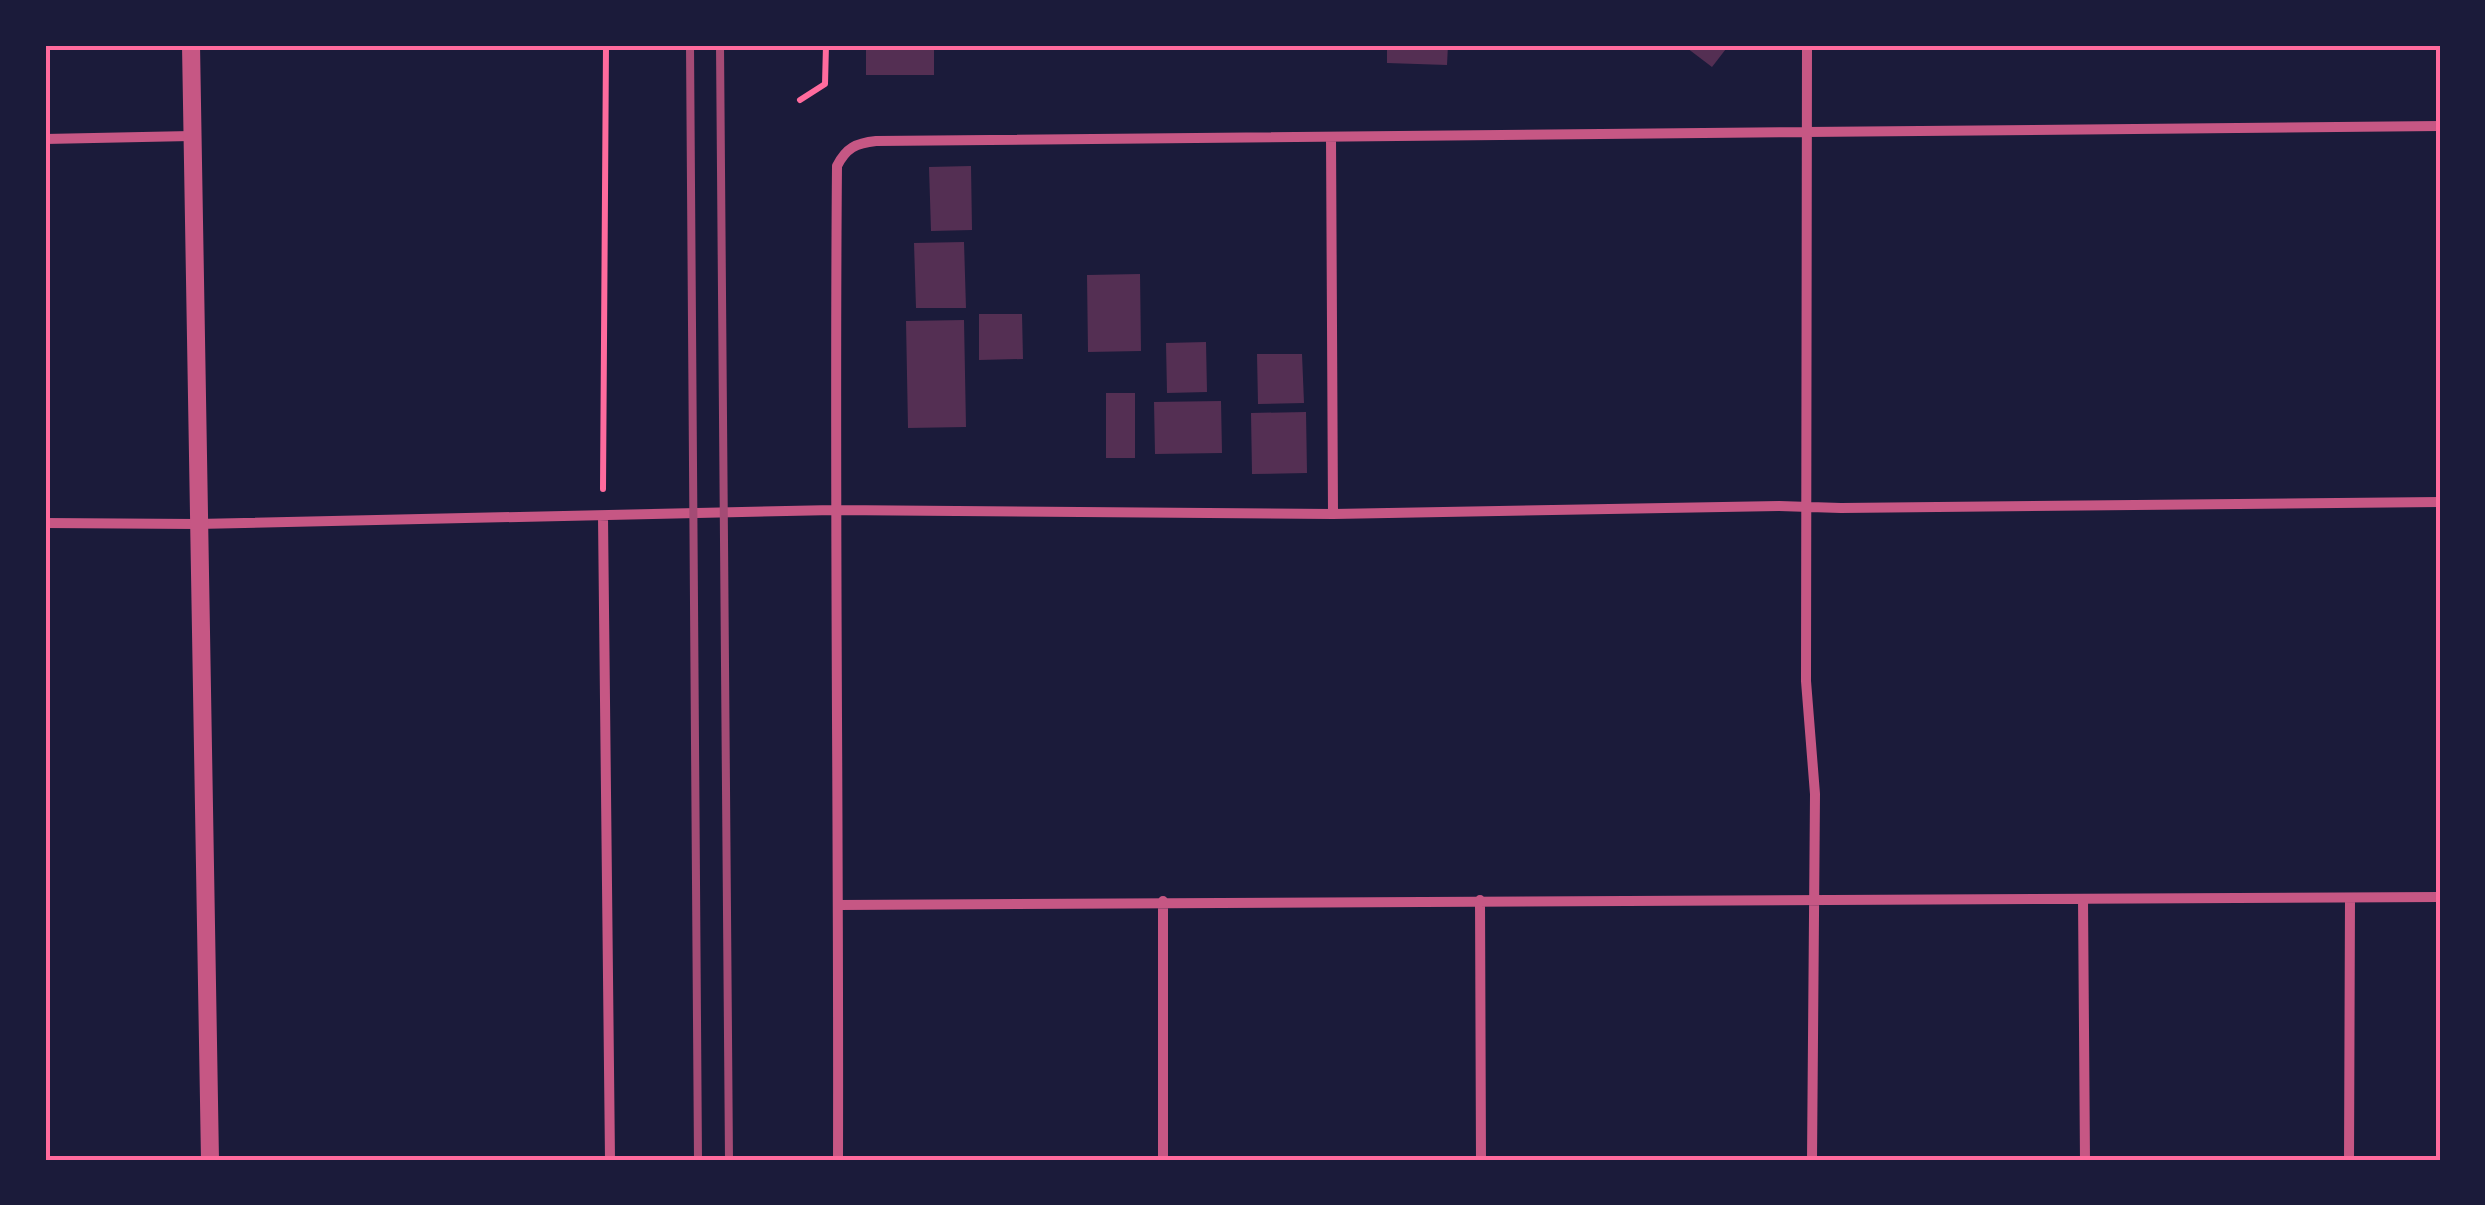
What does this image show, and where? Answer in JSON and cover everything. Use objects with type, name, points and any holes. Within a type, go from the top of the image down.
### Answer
[{"type":"street","points":[[191,45],[210,1160]]},
{"type":"street","points":[[1807,45],[1806,681],[1815,794],[1812,1160]]},
{"type":"street","points":[[838,1160],[836,166],[846,150],[876,141],[2440,126]]},
{"type":"street","points":[[45,139],[191,136]]},
{"type":"street","points":[[1332,137],[1333,514]]},
{"type":"street","points":[[45,523],[197,524],[834,510],[1333,514],[2440,502]]},
{"type":"street","points":[[603,516],[610,1160]]},
{"type":"street","points":[[839,905],[2440,896]]},
{"type":"street","points":[[2082,898],[2085,1160]]},
{"type":"street","points":[[2349,1160],[2350,898]]},
{"type":"street","points":[[1480,900],[1481,1160]]},
{"type":"street","points":[[1163,902],[1164,1160]]},
{"type":"path","points":[[603,516],[606,45]]},
{"type":"path","points":[[800,100],[826,84],[826,45]]},
{"type":"building","points":[[866,45],[934,45],[934,75],[866,75]]},
{"type":"building","points":[[1387,45],[1448,45],[1447,65],[1387,63]]},
{"type":"building","points":[[1683,45],[1729,45],[1712,67]]},
{"type":"building","points":[[971,166],[972,230],[931,231],[929,167]]},
{"type":"building","points":[[964,242],[966,308],[916,308],[914,243]]},
{"type":"building","points":[[1140,274],[1141,351],[1088,352],[1087,275]]},
{"type":"building","points":[[979,314],[1022,314],[1023,359],[979,360]]},
{"type":"building","points":[[964,320],[966,427],[908,428],[906,321]]},
{"type":"building","points":[[1206,342],[1207,392],[1167,393],[1166,343]]},
{"type":"building","points":[[1257,354],[1302,354],[1304,403],[1258,404]]},
{"type":"building","points":[[1106,393],[1135,393],[1135,458],[1106,458]]},
{"type":"building","points":[[1221,401],[1222,453],[1155,454],[1154,402]]},
{"type":"building","points":[[1306,412],[1307,473],[1252,474],[1251,413]]},
{"type":"railway","points":[[690,45],[698,1160]]},
{"type":"railway","points":[[720,45],[729,1160]]}]
